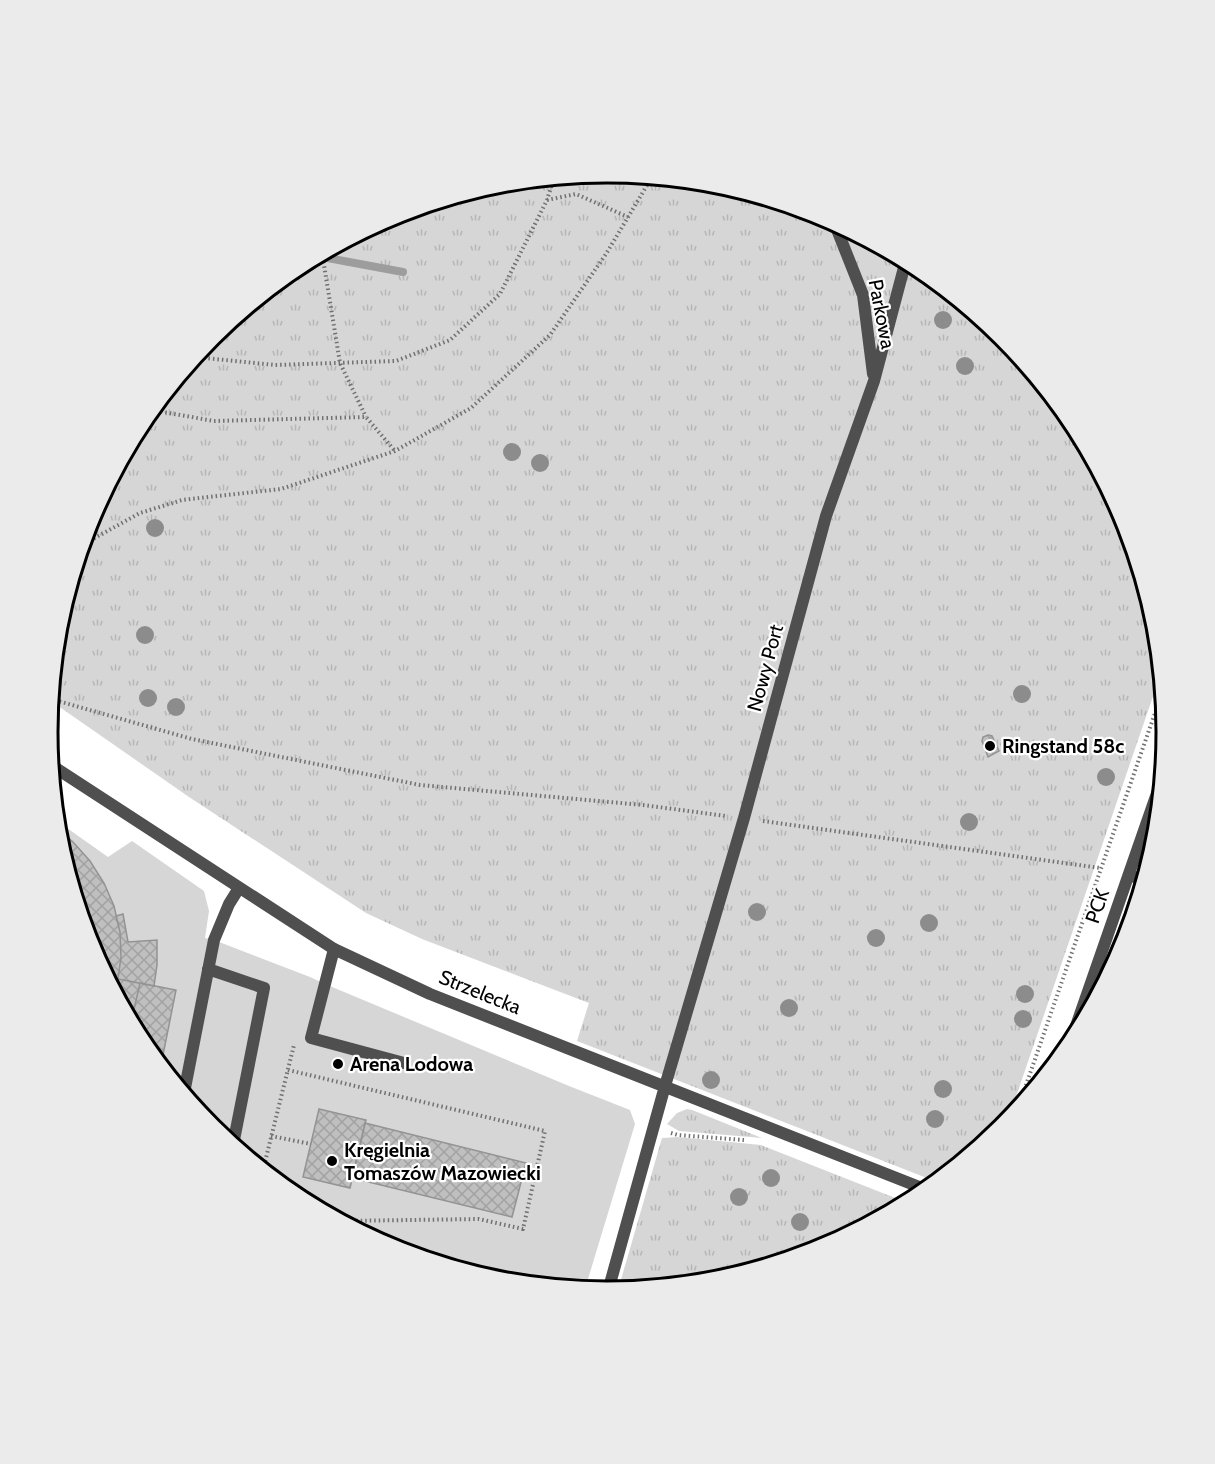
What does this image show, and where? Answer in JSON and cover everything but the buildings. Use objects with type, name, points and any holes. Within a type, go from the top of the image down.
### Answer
[{"type":"street","name":"Parkowa","points":[[839,235],[863,295],[874,381]]},
{"type":"street","name":"Nowy Port","points":[[611,1281],[665,1086],[744,818],[826,516],[874,381],[903,270]]},
{"type":"street","name":"Strzelecka","points":[[60,771],[334,949],[430,994],[916,1186]]},
{"type":"street","name":"PCK","points":[[1082,1009],[1151,810]]},
{"type":"street","points":[[1128,875],[1137,878]]},
{"type":"street","points":[[186,1083],[214,940],[229,904],[240,888]]},
{"type":"street","points":[[334,949],[311,1038],[404,1063]]},
{"type":"street","points":[[208,969],[264,988],[235,1135]]},
{"type":"path","points":[[94,538],[140,513],[182,500],[281,489],[395,451],[471,408],[550,335],[606,254],[648,184]]},
{"type":"path","points":[[206,358],[275,365],[396,361],[450,340],[500,294],[547,200],[551,186]]},
{"type":"path","points":[[547,200],[576,194],[628,217]]},
{"type":"path","points":[[324,263],[340,363],[366,417],[395,451]]},
{"type":"path","points":[[162,412],[214,421],[366,417]]},
{"type":"path","points":[[60,701],[192,739],[420,785],[643,805],[1100,868]]},
{"type":"path","points":[[1025,1088],[1155,711]]},
{"type":"path","points":[[265,1161],[296,1035]]},
{"type":"path","points":[[288,1070],[545,1131],[523,1229],[479,1219],[359,1221]]},
{"type":"path","points":[[654,1128],[678,1135],[750,1140]]},
{"type":"path","points":[[271,1136],[310,1144]]},
{"type":"green space","points":[[572,184],[643,184],[715,194],[750,202],[784,212],[850,240],[882,257],[942,296],[996,344],[1020,370],[1064,427],[1083,458],[1115,522],[1127,556],[1138,590],[1152,660],[1155,692],[1015,1099],[969,1145],[927,1178],[577,1041],[589,1003],[422,939],[366,913],[189,797],[59,707],[63,660],[77,590],[100,522],[132,457],[172,398],[219,344],[273,296],[302,276],[365,240],[431,212],[500,194],[536,188]]},
{"type":"green space","name":"Arena Lodowa","points":[[67,828],[108,857],[132,841],[204,891],[209,911],[205,938],[310,977],[630,1110],[635,1124],[588,1280],[536,1276],[465,1262],[431,1252],[365,1224],[333,1207],[273,1168],[219,1120],[172,1066],[132,1006],[100,942],[77,874]]},
{"type":"green space","points":[[687,1109],[762,1138],[679,1131],[667,1124],[677,1113]]},
{"type":"green space","points":[[678,1137],[761,1145],[896,1198],[850,1224],[784,1252],[715,1270],[679,1276],[621,1281],[662,1138]]},
{"type":"waterway","points":[[331,259],[403,272]]},
{"type":"place","name":"Ringstand 58c","points":[[990,746]]},
{"type":"place","name":"Arena Lodowa","points":[[338,1064]]},
{"type":"place","name":"Kręgielnia Tomaszów Mazowiecki","points":[[332,1161]]}]
